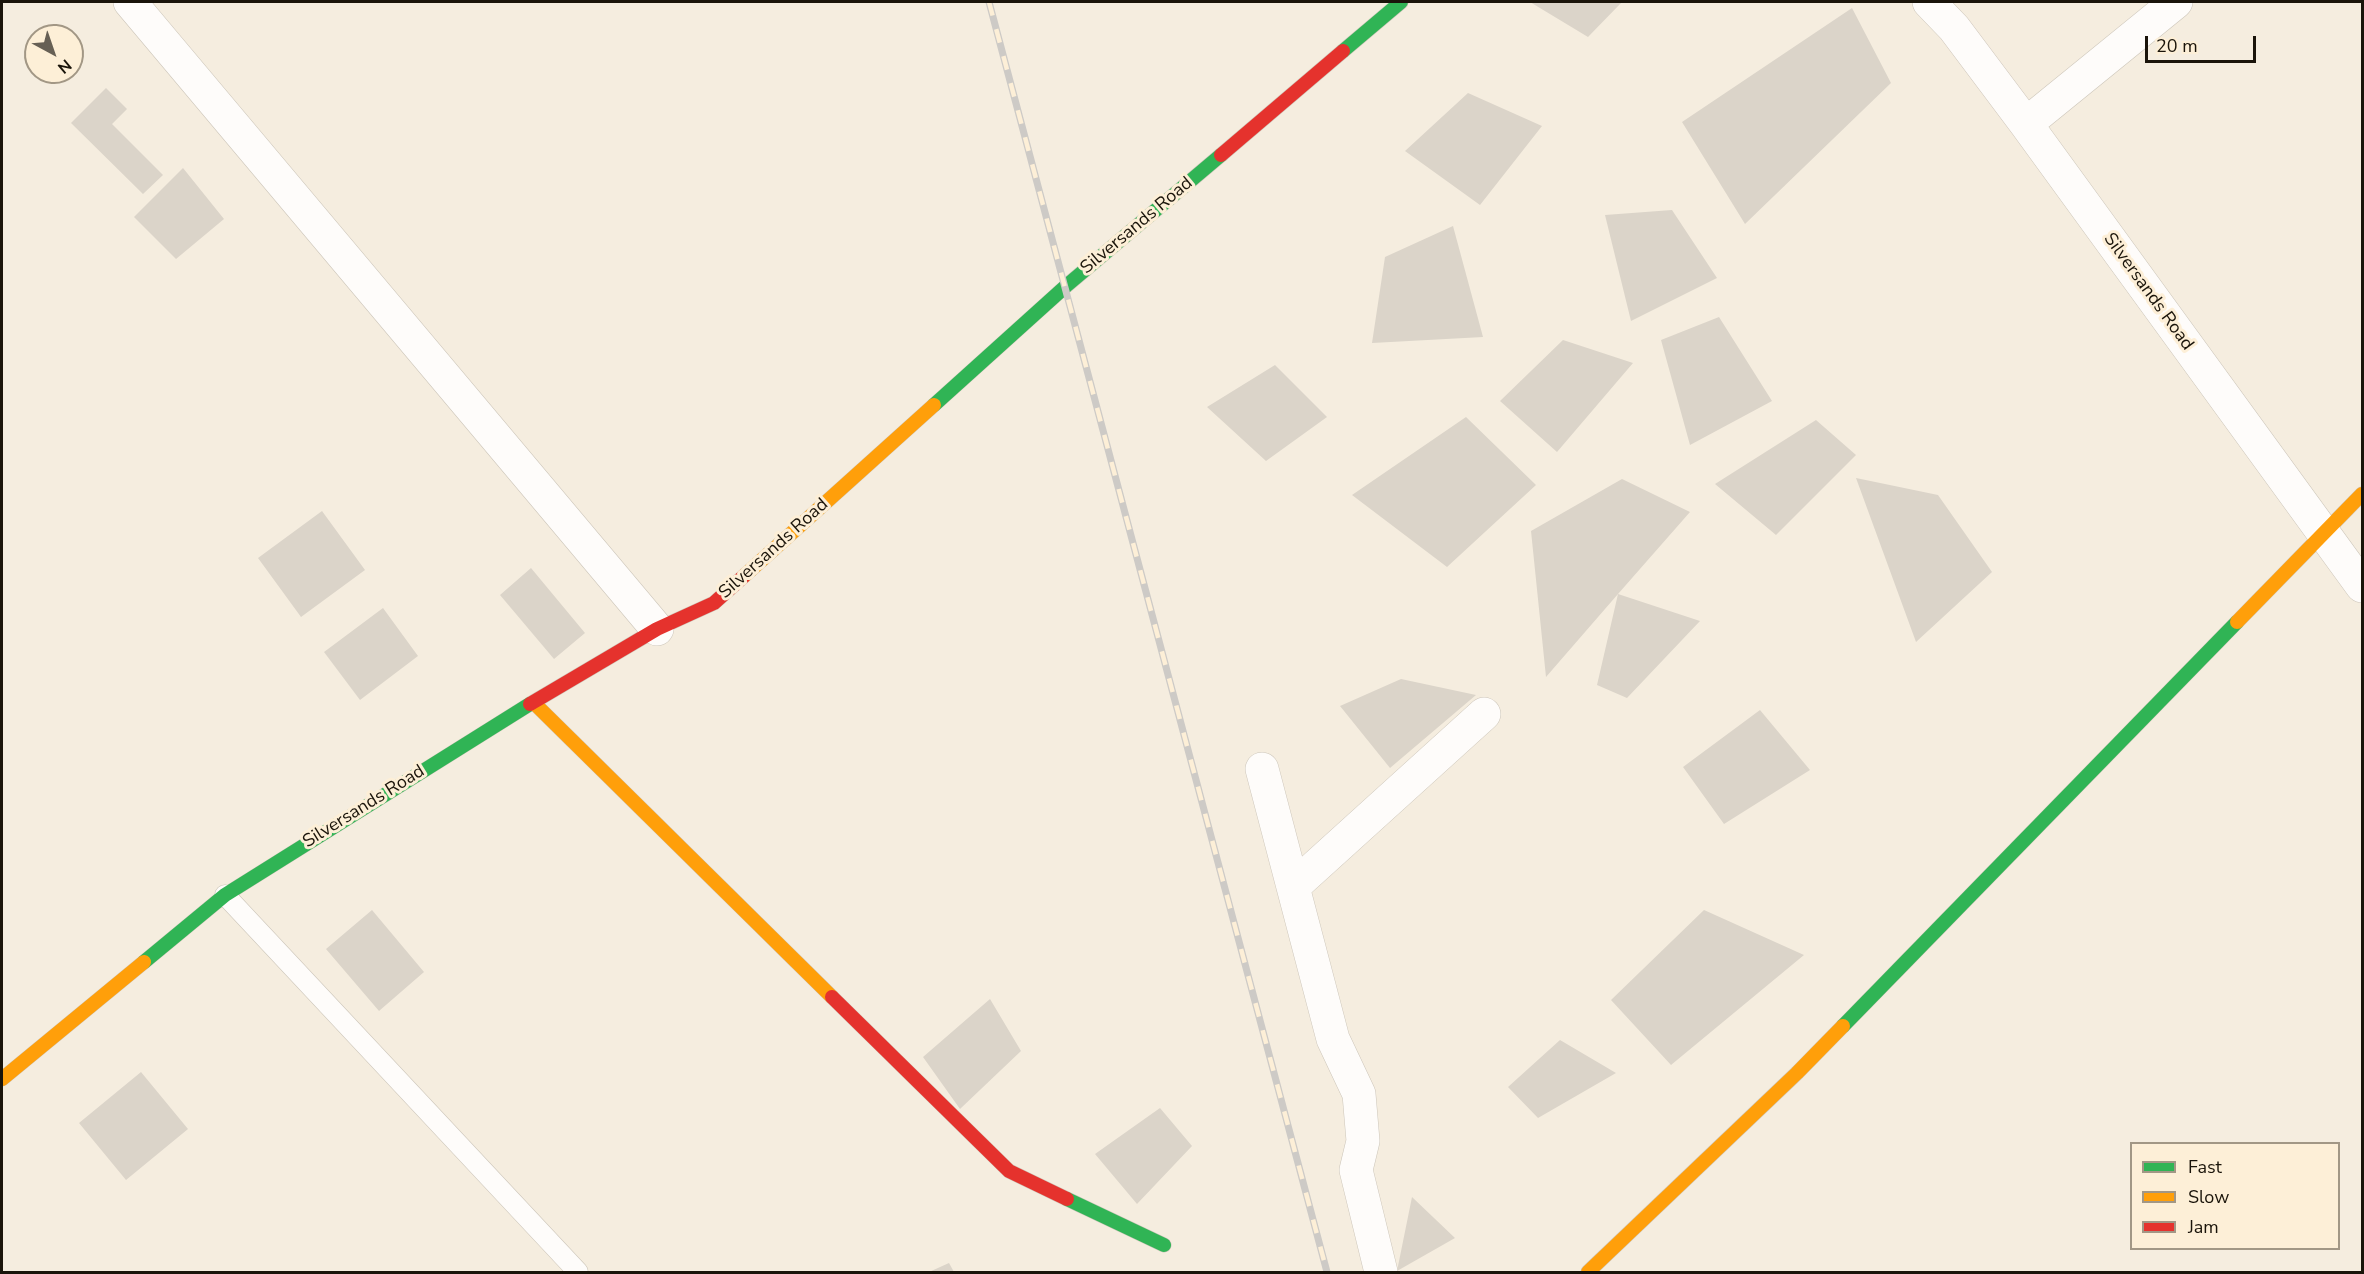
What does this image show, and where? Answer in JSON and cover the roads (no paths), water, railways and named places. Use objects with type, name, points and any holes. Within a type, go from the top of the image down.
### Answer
[{"type":"street","points":[[130,2],[657,629]]},
{"type":"street","name":"Silversands Road","points":[[1929,2],[1954,28],[2026,124],[2362,586]]},
{"type":"street","points":[[2026,124],[2176,2]]},
{"type":"street","name":"Silversands Road","points":[[2,1080],[225,895],[484,730],[534,703],[657,629],[714,603],[1066,286],[1385,7]]},
{"type":"street","points":[[1588,1272],[1797,1073],[2362,494]]},
{"type":"street","points":[[534,703],[1009,1171],[1164,1245]]},
{"type":"street","points":[[1293,887],[1484,714]]},
{"type":"street","points":[[1262,769],[1333,1039],[1359,1094],[1363,1141],[1356,1170],[1381,1272]]},
{"type":"lane","points":[[225,895],[578,1272]]},
{"type":"railway","points":[[989,2],[1327,1272]]}]
